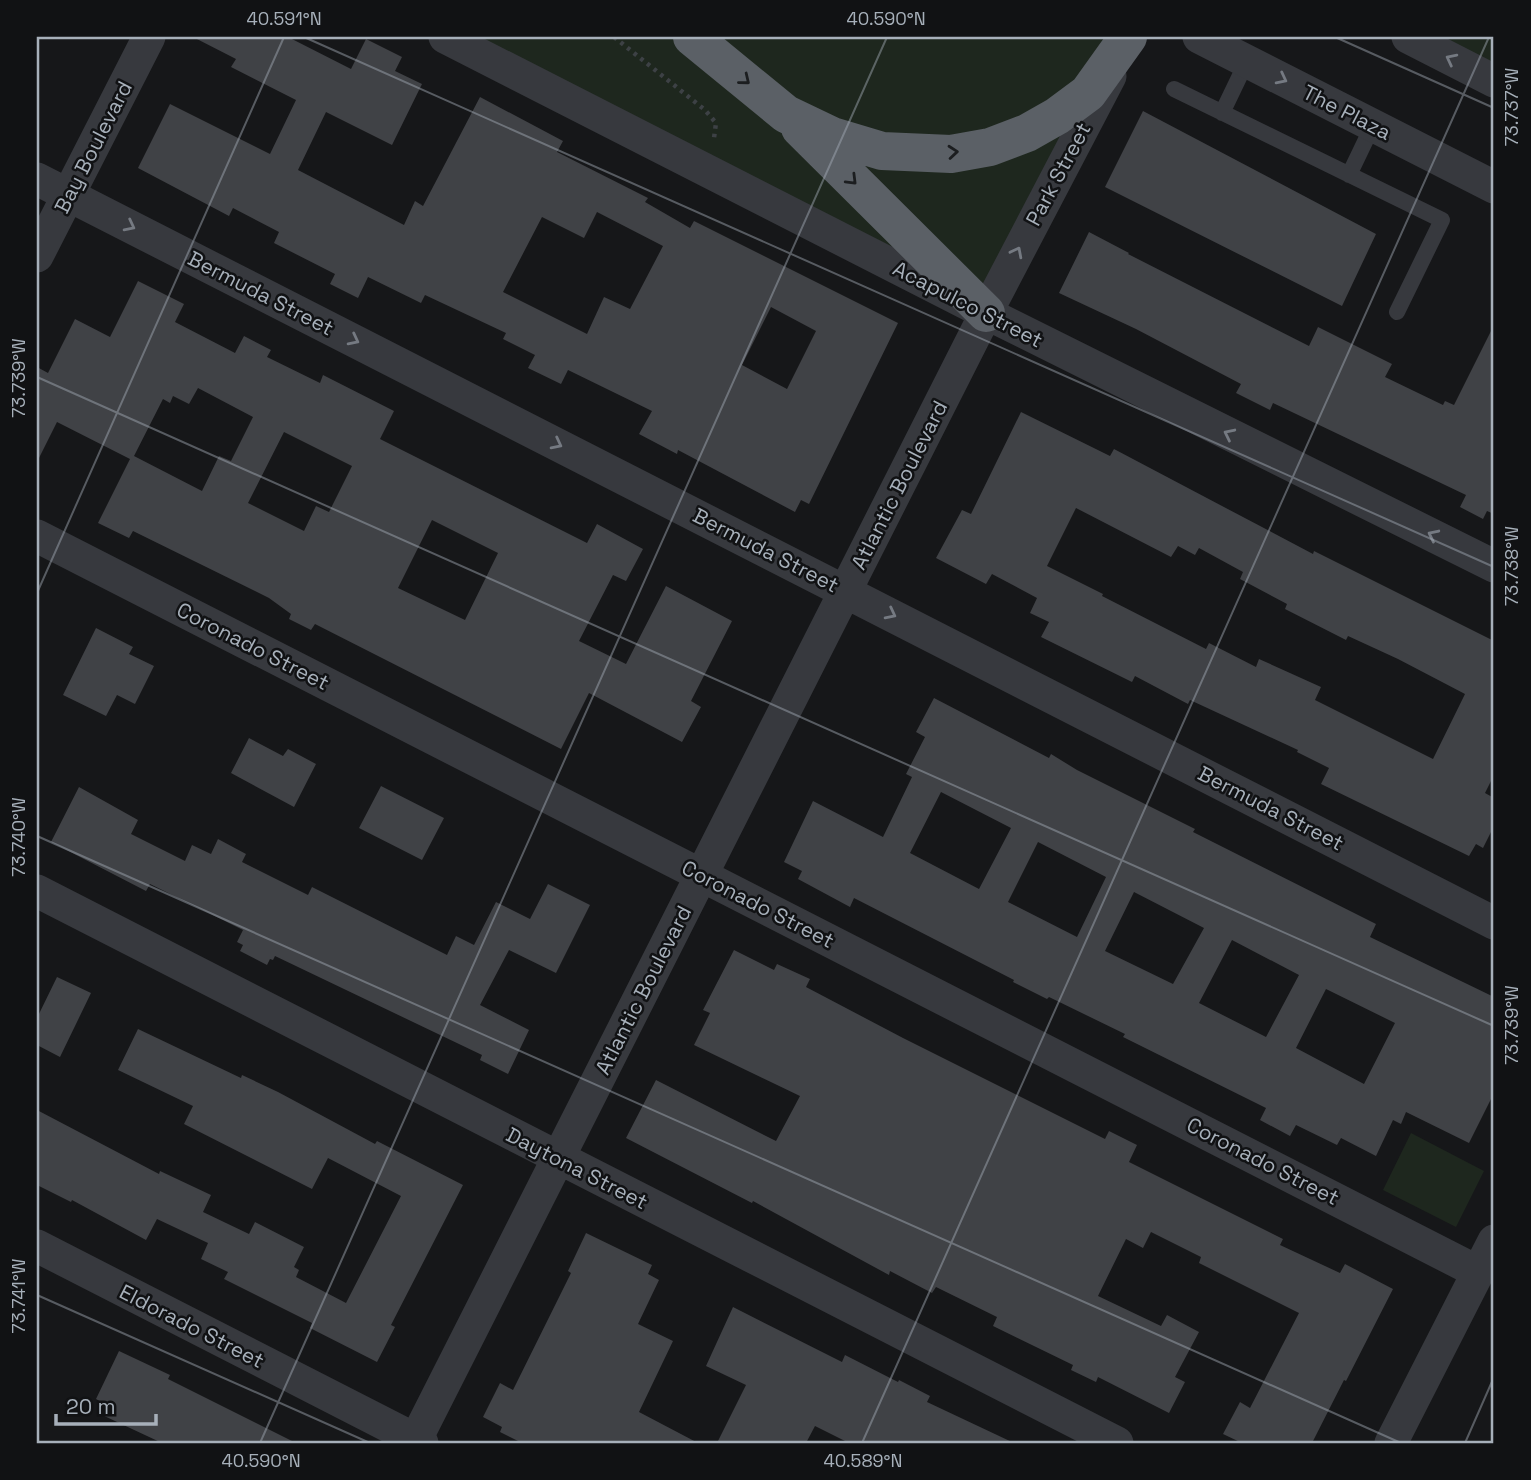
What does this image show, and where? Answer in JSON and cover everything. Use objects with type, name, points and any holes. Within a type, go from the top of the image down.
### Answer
[{"type":"highway","points":[[692,37],[786,114],[986,313]]},
{"type":"highway","points":[[786,114],[832,136],[881,151],[951,154],[990,147],[1027,133],[1057,116],[1088,93],[1130,37]]},
{"type":"street","name":"Bay Boulevard","points":[[37,256],[149,37]]},
{"type":"street","name":"Acapulco Street","points":[[445,37],[986,313],[1494,566]]},
{"type":"street","name":"Park Street","points":[[986,313],[1130,37]]},
{"type":"street","name":"The Plaza","points":[[1199,37],[1494,187]]},
{"type":"street","points":[[1408,37],[1494,81]]},
{"type":"street","name":"Bermuda Street","points":[[37,179],[1494,923]]},
{"type":"street","name":"Atlantic Boulevard","points":[[417,1442],[986,313]]},
{"type":"street","name":"Coronado Street","points":[[37,536],[1478,1272]]},
{"type":"street","name":"Daytona Street","points":[[37,891],[1117,1443]]},
{"type":"street","points":[[1391,1443],[1494,1241]]},
{"type":"street","name":"Eldorado Street","points":[[37,1246],[417,1442]]},
{"type":"lane","points":[[1222,113],[1247,61]]},
{"type":"lane","points":[[1174,89],[1442,220],[1397,312]]},
{"type":"lane","points":[[1349,175],[1373,125]]},
{"type":"path","points":[[614,37],[705,110],[716,123],[715,137],[701,167]]},
{"type":"shaded area","points":[[445,37],[1130,37],[986,313]]},
{"type":"shaded area","points":[[1435,37],[1494,37],[1494,67]]},
{"type":"shaded area","points":[[1411,1133],[1484,1171],[1456,1227],[1383,1190]]},
{"type":"building","points":[[193,37],[288,37],[351,69],[366,39],[402,57],[395,71],[422,84],[392,145],[326,112],[298,170],[404,225],[415,201],[423,206],[480,97],[563,141],[557,152],[648,198],[645,202],[690,228],[694,221],[898,323],[809,504],[801,500],[795,512],[678,450],[677,454],[639,434],[652,411],[568,370],[561,384],[528,368],[535,355],[503,339],[506,333],[425,295],[421,303],[368,277],[358,298],[330,284],[335,274],[274,243],[279,232],[233,208],[229,216],[138,168],[170,104],[270,154],[296,100],[231,67],[236,59]],"holes":[[[597,212],[663,246],[630,309],[604,297],[587,334],[503,292],[542,217],[584,238]],[[771,307],[816,331],[787,389],[742,365]]]},
{"type":"building","points":[[1143,111],[1376,234],[1342,306],[1105,187]]},
{"type":"building","points":[[1089,232],[1309,346],[1318,327],[1392,364],[1385,377],[1443,405],[1445,401],[1454,405],[1494,325],[1494,514],[1487,511],[1483,519],[1460,507],[1466,495],[1273,403],[1270,410],[1236,393],[1241,384],[1136,329],[1059,293]]},
{"type":"building","points":[[138,281],[184,304],[175,322],[235,353],[244,336],[271,350],[267,357],[320,383],[323,375],[394,411],[380,439],[587,543],[597,524],[643,549],[626,581],[613,575],[579,641],[626,664],[666,586],[732,621],[691,701],[701,707],[682,742],[589,693],[561,749],[315,624],[311,630],[289,619],[291,614],[269,598],[133,531],[129,538],[98,523],[130,459],[57,422],[37,462],[37,367],[48,373],[75,319],[110,337]],"holes":[[[198,388],[253,417],[231,461],[219,456],[202,491],[134,456],[163,399],[170,403],[173,396],[189,404]],[[284,432],[352,466],[329,512],[316,506],[304,531],[248,503]],[[432,520],[498,553],[465,620],[398,588]]]},
{"type":"building","points":[[1021,412],[1110,456],[1114,449],[1313,554],[1314,551],[1492,640],[1494,636],[1494,775],[1485,793],[1494,798],[1494,826],[1483,848],[1476,844],[1469,856],[1321,784],[1329,768],[1297,752],[1298,750],[1190,700],[1188,704],[1135,676],[1132,682],[1041,637],[1049,622],[1030,613],[1037,598],[992,574],[986,584],[936,558],[962,510],[971,514]],"holes":[[[1076,508],[1171,557],[1178,546],[1195,555],[1199,548],[1243,572],[1240,579],[1287,604],[1285,609],[1346,640],[1348,636],[1398,659],[1465,694],[1433,759],[1315,700],[1321,687],[1259,659],[1256,667],[1209,643],[1206,649],[1047,566]]]},
{"type":"building","points":[[96,628],[133,647],[129,654],[154,666],[135,704],[117,695],[106,716],[63,695]]},
{"type":"building","points":[[934,698],[1049,758],[1051,754],[1077,770],[1195,829],[1193,832],[1376,924],[1370,937],[1494,997],[1494,1093],[1469,1143],[1406,1112],[1401,1124],[1393,1120],[1376,1156],[1341,1138],[1337,1145],[1296,1125],[1290,1136],[1260,1120],[1266,1108],[1123,1037],[1125,1034],[1013,982],[1014,980],[854,898],[850,907],[798,879],[802,871],[784,862],[813,801],[883,837],[912,777],[906,774],[925,737],[916,732]],"holes":[[[941,792],[1011,828],[979,889],[910,853]],[[1038,842],[1106,877],[1077,937],[1008,902]],[[1134,892],[1204,928],[1173,984],[1105,951]],[[1232,940],[1299,975],[1266,1037],[1199,1003]],[[1326,989],[1395,1023],[1364,1084],[1296,1048]]]},
{"type":"building","points":[[249,738],[283,756],[288,749],[316,764],[294,807],[231,773]]},
{"type":"building","points":[[381,786],[444,818],[422,860],[359,828]]},
{"type":"building","points":[[79,787],[138,820],[131,834],[185,861],[192,845],[211,854],[218,839],[246,854],[242,862],[308,895],[312,887],[447,955],[456,936],[474,945],[496,902],[530,919],[548,884],[590,905],[556,973],[509,950],[480,1005],[529,1030],[508,1074],[480,1060],[482,1055],[275,956],[267,965],[240,951],[243,945],[237,942],[243,930],[150,884],[146,891],[51,842]]},
{"type":"building","points":[[734,950],[774,970],[777,964],[810,979],[806,987],[1105,1139],[1109,1131],[1137,1145],[1129,1162],[1283,1239],[1280,1245],[1340,1273],[1345,1264],[1393,1289],[1312,1443],[1242,1443],[1223,1434],[1240,1402],[1250,1408],[1299,1313],[1199,1263],[1201,1257],[1151,1232],[1143,1248],[1126,1239],[1098,1296],[1161,1326],[1167,1315],[1199,1332],[1175,1377],[1185,1382],[1169,1413],[1098,1377],[1096,1382],[1071,1370],[1073,1365],[993,1326],[997,1317],[936,1287],[932,1293],[890,1271],[889,1275],[753,1201],[752,1203],[626,1138],[656,1080],[776,1141],[800,1096],[694,1045],[710,1013],[703,1010]]},
{"type":"building","points":[[57,977],[91,993],[60,1057],[37,1045],[37,1018]]},
{"type":"building","points":[[138,1029],[241,1078],[242,1075],[278,1092],[375,1144],[377,1141],[463,1185],[391,1325],[395,1327],[377,1362],[310,1328],[312,1323],[224,1279],[228,1272],[201,1259],[208,1243],[157,1219],[146,1240],[72,1200],[71,1202],[37,1185],[37,1110],[159,1174],[160,1171],[211,1195],[203,1212],[249,1234],[255,1222],[304,1247],[294,1267],[299,1270],[296,1277],[346,1303],[401,1196],[328,1158],[312,1189],[184,1124],[193,1106],[118,1070]]},
{"type":"building","points":[[586,1233],[652,1265],[648,1274],[659,1280],[638,1324],[673,1341],[639,1412],[698,1443],[522,1443],[500,1432],[502,1427],[483,1417],[500,1383],[513,1390],[571,1273],[568,1271]]},
{"type":"building","points":[[733,1307],[842,1362],[845,1355],[898,1382],[899,1380],[930,1396],[927,1402],[1014,1443],[849,1443],[815,1426],[806,1443],[717,1443],[746,1385],[706,1366]]},
{"type":"building","points":[[119,1351],[170,1375],[168,1379],[296,1443],[162,1443],[100,1414],[105,1404],[96,1399]]}]
